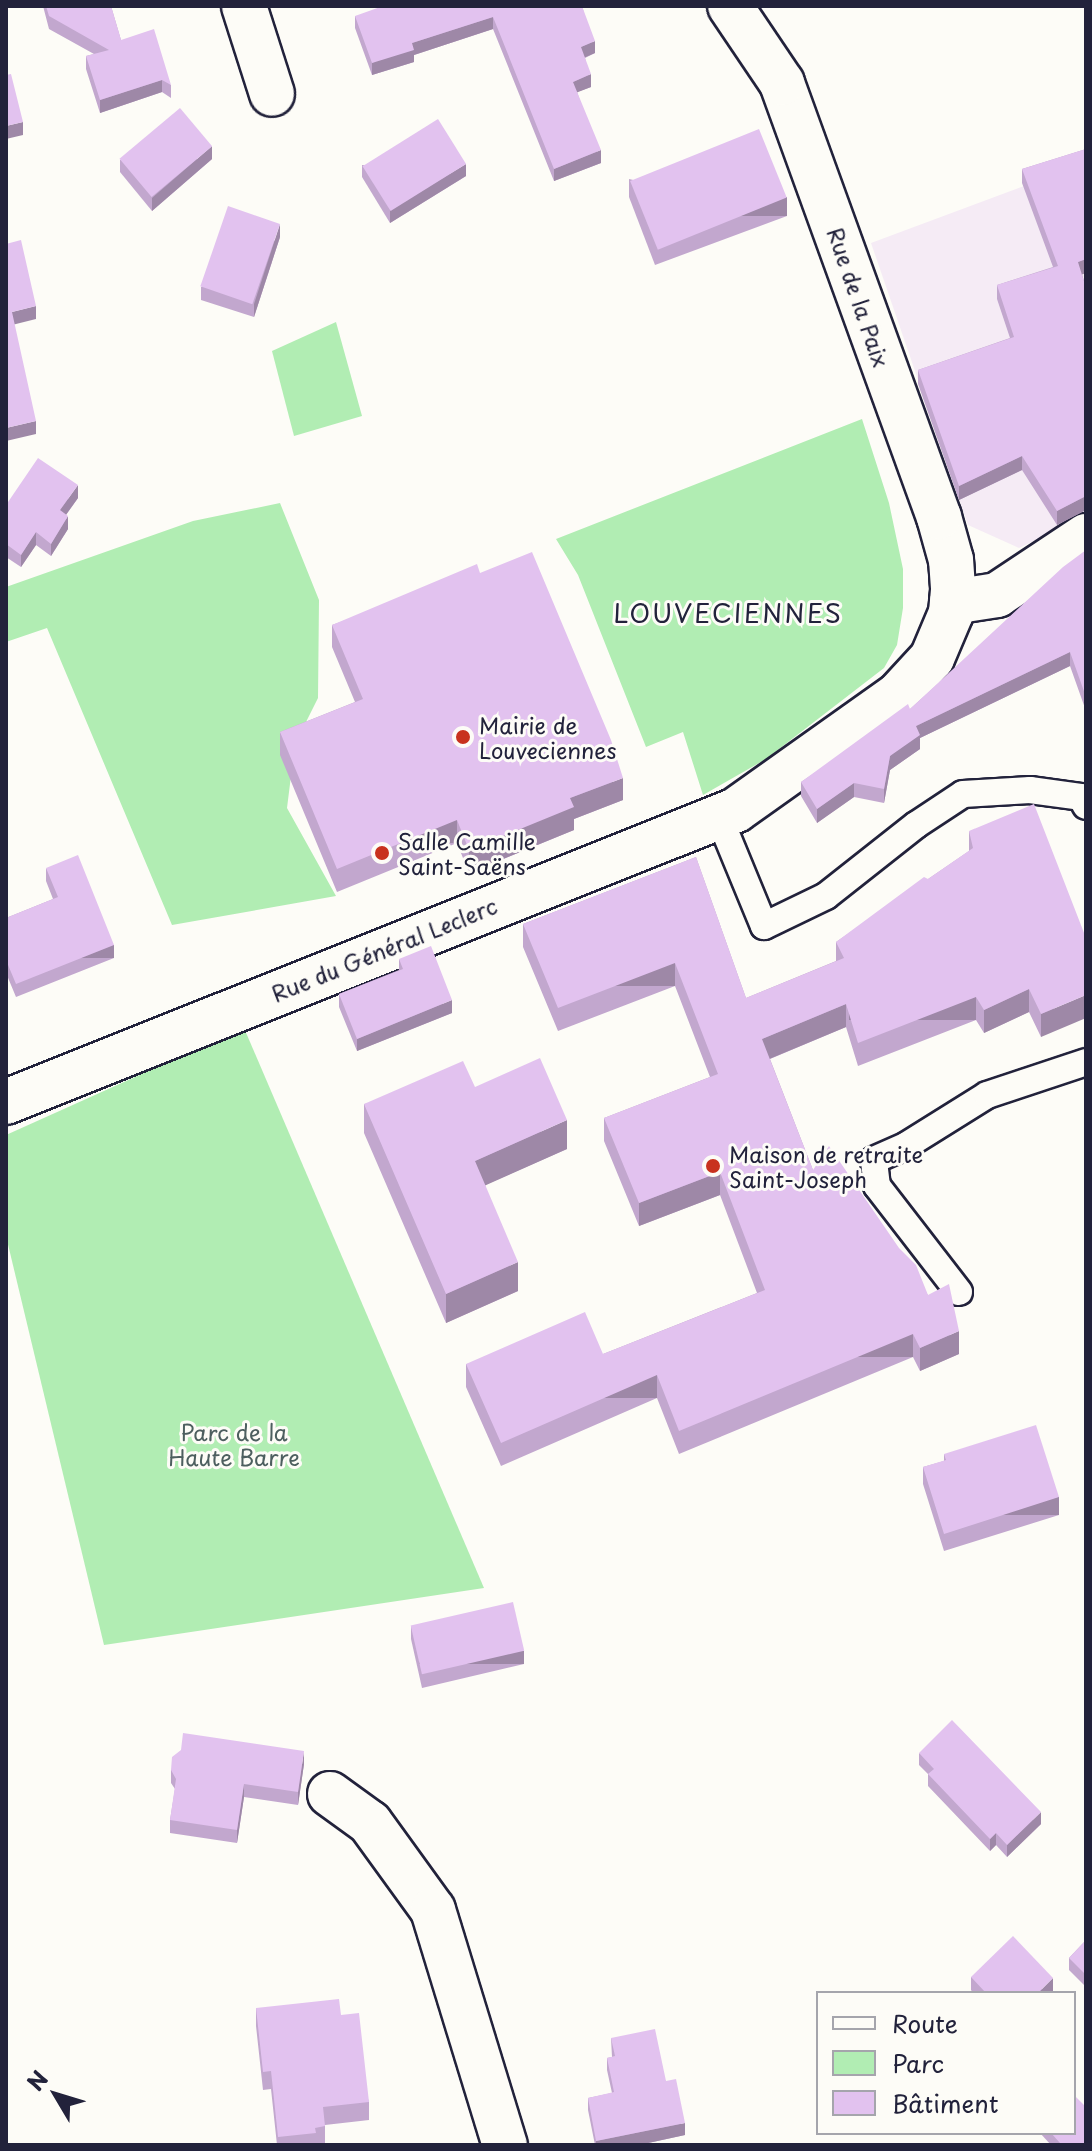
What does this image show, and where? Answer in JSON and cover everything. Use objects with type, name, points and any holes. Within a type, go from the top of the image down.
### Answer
[{"type":"street","points":[[244,6],[272,94]]},
{"type":"street","name":"Rue de la Paix","points":[[730,6],[782,83],[947,546],[953,574],[952,602]]},
{"type":"street","points":[[952,602],[997,595],[1086,536]]},
{"type":"street","name":"Rue du Général Leclerc","points":[[6,1102],[719,817],[768,791],[909,686],[938,648],[952,602]]},
{"type":"street","points":[[330,1794],[370,1823],[433,1910],[505,2145]]},
{"type":"lane","points":[[719,817],[764,926],[826,896],[916,825],[963,794],[1030,790],[1081,797],[1086,806]]},
{"type":"lane","points":[[959,1292],[877,1186],[874,1160],[907,1145],[987,1095],[1086,1062]]},
{"type":"shaded area","points":[[1086,163],[1086,516],[1019,548],[968,525],[871,243]]},
{"type":"green space","points":[[336,322],[362,416],[294,436],[272,351]]},
{"type":"green space","points":[[862,419],[889,503],[903,569],[903,608],[897,645],[884,668],[766,759],[703,795],[683,732],[646,747],[578,575],[556,539]]},
{"type":"green space","points":[[280,503],[319,600],[318,698],[295,744],[287,808],[336,896],[172,925],[47,628],[6,642],[6,587],[193,521]]},
{"type":"green space","name":"Parc de la Haute Barre","points":[[244,1028],[484,1588],[104,1645],[6,1236],[6,1135]]},
{"type":"building","points":[[46,6],[111,6],[121,40],[154,29],[171,85],[162,80],[100,100],[86,56],[109,50],[49,16]]},
{"type":"building","points":[[383,6],[582,6],[595,41],[581,47],[591,74],[573,82],[601,150],[554,169],[493,17],[412,43],[414,50],[372,63],[355,16]]},
{"type":"building","points":[[11,74],[23,122],[6,126],[6,75]]},
{"type":"building","points":[[180,108],[212,146],[152,197],[119,159]]},
{"type":"building","points":[[438,119],[466,164],[391,211],[363,166]]},
{"type":"building","points":[[759,129],[787,198],[658,250],[630,181]]},
{"type":"building","points":[[1086,149],[1086,259],[1078,262],[1086,288],[1086,498],[1057,511],[1022,456],[959,486],[918,370],[1014,337],[997,285],[1058,266],[1022,169]]},
{"type":"building","points":[[228,206],[280,224],[252,304],[200,286]]},
{"type":"building","points":[[21,240],[36,306],[12,312],[36,421],[6,428],[6,244]]},
{"type":"building","points":[[38,458],[78,485],[60,510],[68,516],[51,544],[36,532],[21,555],[6,544],[6,505]]},
{"type":"building","points":[[1086,550],[1086,697],[1070,652],[916,726],[920,735],[890,756],[884,789],[854,783],[817,809],[801,782],[908,704],[910,709],[1063,567]]},
{"type":"building","name":"Mairie de Louveciennes","points":[[532,552],[611,740],[623,778],[570,798],[574,807],[469,850],[457,820],[337,869],[280,732],[363,699],[332,625],[477,564],[480,573]]},
{"type":"building","points":[[1034,804],[1086,938],[1086,995],[1041,1014],[1029,989],[984,1010],[976,997],[858,1043],[846,1004],[762,1039],[813,1170],[829,1146],[899,1248],[916,1265],[928,1295],[949,1284],[959,1331],[920,1348],[913,1334],[679,1431],[657,1375],[501,1443],[466,1364],[585,1312],[603,1354],[765,1290],[720,1172],[639,1203],[604,1118],[718,1074],[675,963],[558,1008],[523,924],[696,857],[746,998],[844,958],[836,942],[924,877],[928,879],[973,848],[969,831]]},
{"type":"building","points":[[78,855],[114,945],[16,984],[6,960],[6,918],[58,897],[46,868]]},
{"type":"building","points":[[431,946],[452,1000],[357,1039],[339,994],[403,969],[399,959]]},
{"type":"building","points":[[540,1058],[567,1120],[475,1161],[518,1262],[446,1294],[364,1104],[463,1061],[475,1087]]},
{"type":"building","points":[[1036,1425],[1059,1497],[944,1534],[923,1467],[946,1460],[944,1454]]},
{"type":"building","points":[[513,1602],[524,1651],[422,1674],[411,1626]]},
{"type":"building","points":[[952,1720],[1041,1812],[1007,1845],[996,1833],[990,1839],[928,1774],[934,1769],[919,1753]]},
{"type":"building","points":[[183,1733],[304,1751],[298,1792],[244,1784],[237,1830],[170,1820],[176,1779],[171,1770],[172,1757],[181,1750]]},
{"type":"building","points":[[1013,1936],[1053,1978],[1040,1991],[984,1991],[971,1977]]},
{"type":"building","points":[[1086,1940],[1086,1975],[1069,1958]]},
{"type":"building","points":[[339,1999],[341,2015],[359,2013],[369,2102],[323,2107],[325,2126],[315,2128],[316,2133],[278,2137],[271,2071],[263,2072],[256,2008]]},
{"type":"building","points":[[655,2029],[666,2081],[676,2079],[685,2123],[596,2141],[588,2098],[614,2092],[607,2058],[615,2056],[611,2038]]},
{"type":"building","points":[[1076,2097],[1086,2107],[1086,2145],[1058,2145],[1060,2143],[1053,2135],[1076,2135]]},
{"type":"place","name":"Mairie de Louveciennes","points":[[463,737]]},
{"type":"place","name":"Salle Camille Saint-Saëns","points":[[382,853]]},
{"type":"place","name":"Maison de retraite Saint-Joseph","points":[[713,1166]]},
{"type":"district","name":"LOUVECIENNES","points":[[728,613]]}]
